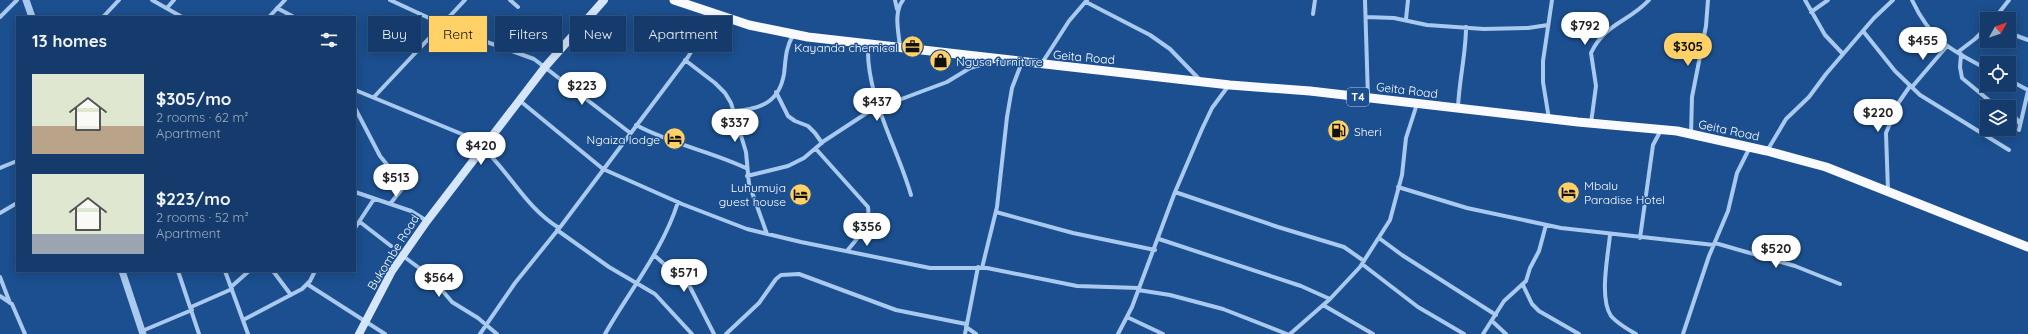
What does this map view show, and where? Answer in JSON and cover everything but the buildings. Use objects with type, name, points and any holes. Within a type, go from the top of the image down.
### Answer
[{"type":"highway","name":"Geita Road","points":[[674,0],[721,16]]},
{"type":"highway","name":"Geita Road","points":[[732,20],[793,35],[900,49],[1230,85],[1417,103],[1691,134],[1767,151],[1826,167],[2028,247]]},
{"type":"main road","name":"Bukombe Road","points":[[360,334],[392,271],[427,221],[545,67],[604,0]]},
{"type":"street","points":[[0,17],[17,0]]},
{"type":"street","points":[[26,0],[32,16]]},
{"type":"street","points":[[104,16],[119,0]]},
{"type":"street","points":[[152,0],[180,16]]},
{"type":"street","points":[[167,8],[174,0]]},
{"type":"street","points":[[270,16],[285,0]]},
{"type":"street","points":[[390,0],[429,17]]},
{"type":"street","points":[[449,16],[460,2],[465,0]]},
{"type":"street","points":[[510,0],[518,6]]},
{"type":"street","points":[[895,0],[898,10],[900,49]]},
{"type":"street","points":[[898,10],[903,0]]},
{"type":"street","points":[[1313,14],[1316,0]]},
{"type":"street","points":[[1365,0],[1368,98]]},
{"type":"street","points":[[1406,19],[1408,0]]},
{"type":"street","points":[[1549,119],[1543,82],[1543,61],[1552,0]]},
{"type":"street","points":[[1591,123],[1596,86],[1591,53],[1603,34],[1616,23],[1638,11],[1649,0]]},
{"type":"street","points":[[1691,134],[1692,97],[1706,26],[1708,0]]},
{"type":"street","points":[[1805,0],[1825,35],[1843,54]]},
{"type":"street","points":[[1811,12],[1828,0]]},
{"type":"street","points":[[1767,151],[1786,119],[1809,97],[1843,54],[1893,0]]},
{"type":"street","points":[[1912,0],[1920,18],[1932,34],[1947,46],[1980,65]]},
{"type":"street","points":[[2000,12],[2009,0]]},
{"type":"street","points":[[1041,65],[1069,21],[1087,1],[1150,35],[1170,49],[1201,81]]},
{"type":"street","points":[[277,8],[292,16]]},
{"type":"street","points":[[1366,17],[1406,19],[1427,25],[1510,29],[1548,25]]},
{"type":"street","points":[[1458,108],[1459,83],[1466,44],[1466,27]]},
{"type":"street","points":[[1863,31],[1895,72],[1911,87],[1934,104],[2009,150]]},
{"type":"street","points":[[1959,53],[1980,34]]},
{"type":"street","points":[[734,111],[758,108],[765,104],[776,92],[780,86],[784,73],[786,47],[793,35]]},
{"type":"street","points":[[2016,36],[2028,40]]},
{"type":"street","points":[[374,97],[429,39]]},
{"type":"street","points":[[487,42],[523,54],[545,67],[629,132]]},
{"type":"street","points":[[868,45],[867,63],[879,106],[911,195]]},
{"type":"street","points":[[1888,191],[1886,133],[1899,102],[1947,46]]},
{"type":"street","points":[[480,334],[515,283],[558,229],[690,52]]},
{"type":"street","points":[[1959,53],[1962,78],[1989,100]]},
{"type":"street","points":[[685,60],[725,93],[734,111],[746,152],[747,176],[768,234]]},
{"type":"street","points":[[747,176],[788,166],[804,158],[822,144],[879,106],[947,82],[970,68],[997,60]]},
{"type":"street","points":[[965,334],[980,268],[996,212],[1001,184],[1007,117],[1012,88],[1022,62]]},
{"type":"street","points":[[2016,84],[2028,90],[2018,130]]},
{"type":"street","points":[[1118,334],[1139,289],[1155,250],[1175,192],[1212,108],[1230,85]]},
{"type":"street","points":[[356,90],[484,146],[521,194],[550,223],[610,267],[655,294],[692,334]]},
{"type":"street","points":[[776,92],[788,116],[795,121],[808,126],[815,133],[822,144]]},
{"type":"street","points":[[519,100],[603,169],[678,202],[747,229],[930,268],[980,268],[1077,286],[1139,289],[1170,295],[1222,309],[1289,334],[1330,299],[1363,263],[1390,220],[1398,187],[1406,138],[1417,103]]},
{"type":"street","points":[[356,110],[380,156],[403,184],[402,189],[390,204]]},
{"type":"street","points":[[2016,119],[2020,125]]},
{"type":"street","points":[[636,124],[663,138],[687,147],[715,154],[746,168]]},
{"type":"street","points":[[1640,238],[1654,144],[1661,130]]},
{"type":"street","points":[[1683,334],[1709,256],[1728,211],[1738,173],[1750,147]]},
{"type":"street","points":[[816,149],[868,207],[869,213],[866,225],[847,251]]},
{"type":"street","points":[[0,168],[16,161]]},
{"type":"street","points":[[1398,187],[1468,208],[1546,225],[1610,235],[1715,244],[1795,266],[1840,284]]},
{"type":"street","points":[[356,192],[411,211],[427,221]]},
{"type":"street","points":[[1175,192],[1344,247],[1418,307],[1464,334]]},
{"type":"street","points":[[356,227],[374,199]]},
{"type":"street","points":[[605,334],[654,255],[667,231],[678,202]]},
{"type":"street","points":[[0,213],[16,204]]},
{"type":"street","points":[[996,212],[1061,231],[1155,250]]},
{"type":"street","points":[[360,222],[391,246]]},
{"type":"street","points":[[1483,334],[1507,297],[1523,285],[1539,251],[1546,225]]},
{"type":"street","points":[[1610,235],[1605,286],[1606,302],[1610,314],[1616,322],[1636,334]]},
{"type":"street","points":[[1379,238],[1402,255],[1496,315]]},
{"type":"street","points":[[1159,239],[1301,286],[1330,299]]},
{"type":"street","points":[[654,255],[690,287],[714,334]]},
{"type":"street","points":[[403,256],[430,276],[452,302],[486,324],[497,334]]},
{"type":"street","points":[[122,272],[142,333],[232,288],[248,272]]},
{"type":"street","points":[[178,272],[199,334]]},
{"type":"street","points":[[225,272],[248,334]]},
{"type":"street","points":[[274,272],[291,295]]},
{"type":"street","points":[[244,320],[291,295],[307,284],[314,272]]},
{"type":"street","points":[[726,334],[759,303],[776,279],[781,275],[789,274],[799,274],[896,310],[966,326],[976,334]]},
{"type":"street","points":[[0,277],[10,303],[25,334]]},
{"type":"street","points":[[307,284],[385,334]]},
{"type":"street","points":[[1523,285],[1532,304],[1539,311],[1579,334]]},
{"type":"street","points":[[0,296],[10,303]]},
{"type":"street","points":[[1323,305],[1373,334]]},
{"type":"street","points":[[1127,317],[1163,334]]},
{"type":"street","points":[[1492,321],[1506,334]]},
{"type":"place","name":"Kayanda chemical","points":[[913,47]]},
{"type":"place","name":"Ngusa furniture","points":[[941,61]]},
{"type":"place","name":"Sheri","points":[[1339,131]]},
{"type":"place","name":"Ngaiza lodge","points":[[675,139]]},
{"type":"place","name":"Mbalu Paradise Hotel","points":[[1569,192]]},
{"type":"place","name":"Luhumuja guest house","points":[[801,194]]}]
